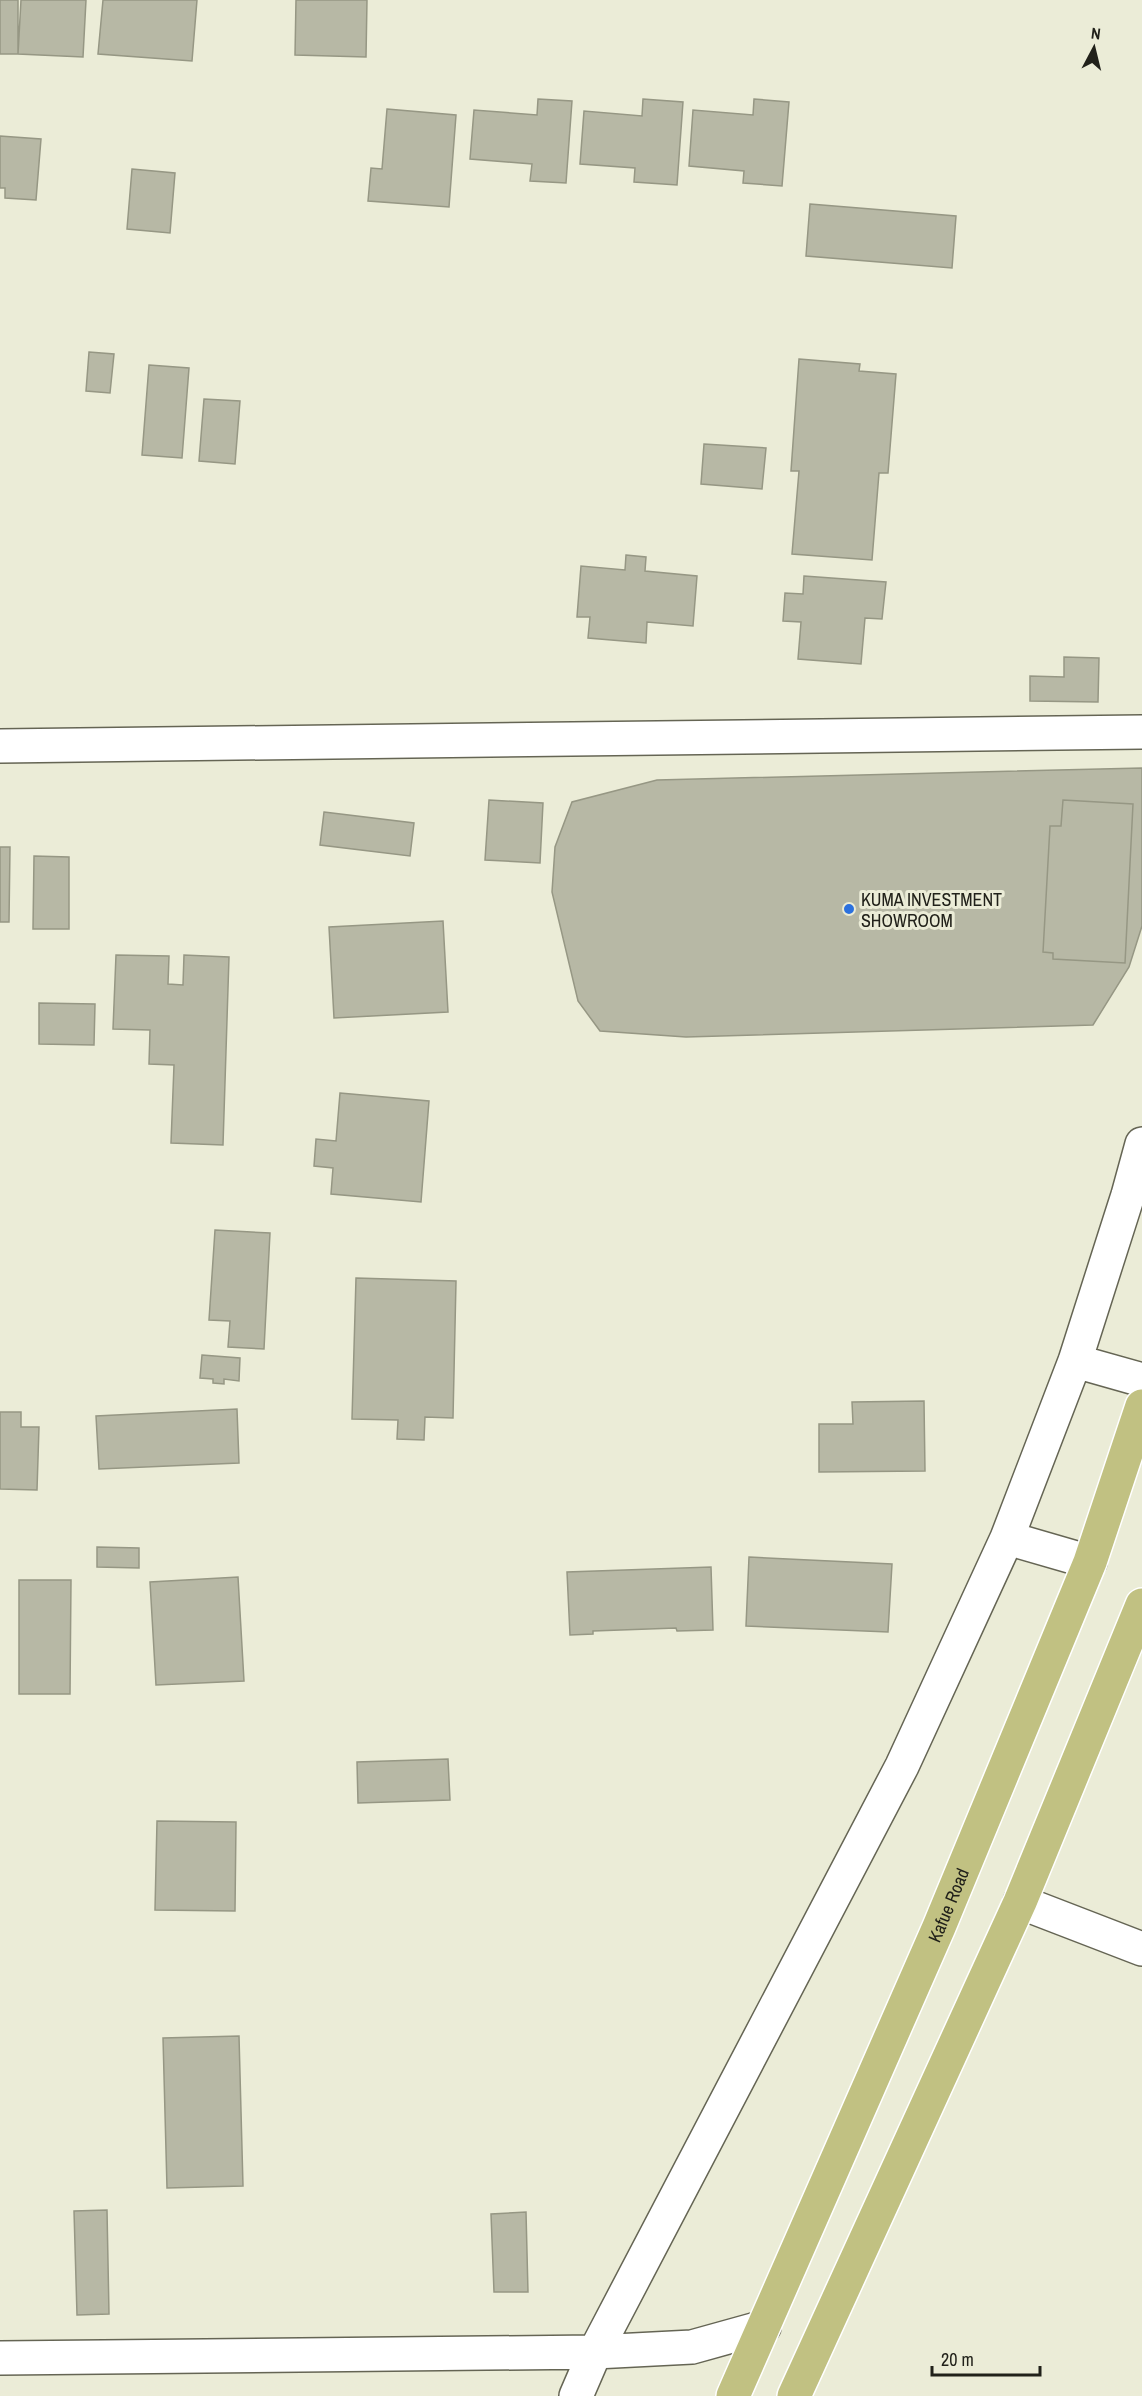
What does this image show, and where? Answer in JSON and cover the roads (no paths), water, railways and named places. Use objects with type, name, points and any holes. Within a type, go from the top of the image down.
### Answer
[{"type":"main road","name":"Kafue Road","points":[[733,2396],[939,1927],[1090,1562],[1142,1406]]},
{"type":"main road","points":[[794,2396],[1020,1902],[1142,1605]]},
{"type":"street","points":[[0,746],[1142,732]]},
{"type":"street","points":[[576,2396],[595,2352],[902,1766],[1007,1538],[1135,1197],[1142,1144]]},
{"type":"street","points":[[1075,1360],[1142,1380]]},
{"type":"street","points":[[1007,1538],[1090,1562]]},
{"type":"street","points":[[1020,1902],[1142,1949]]},
{"type":"street","points":[[0,2358],[595,2352],[692,2347],[764,2327]]},
{"type":"place","name":"KUMA INVESTMENT SHOWROOM","points":[[849,909]]}]
